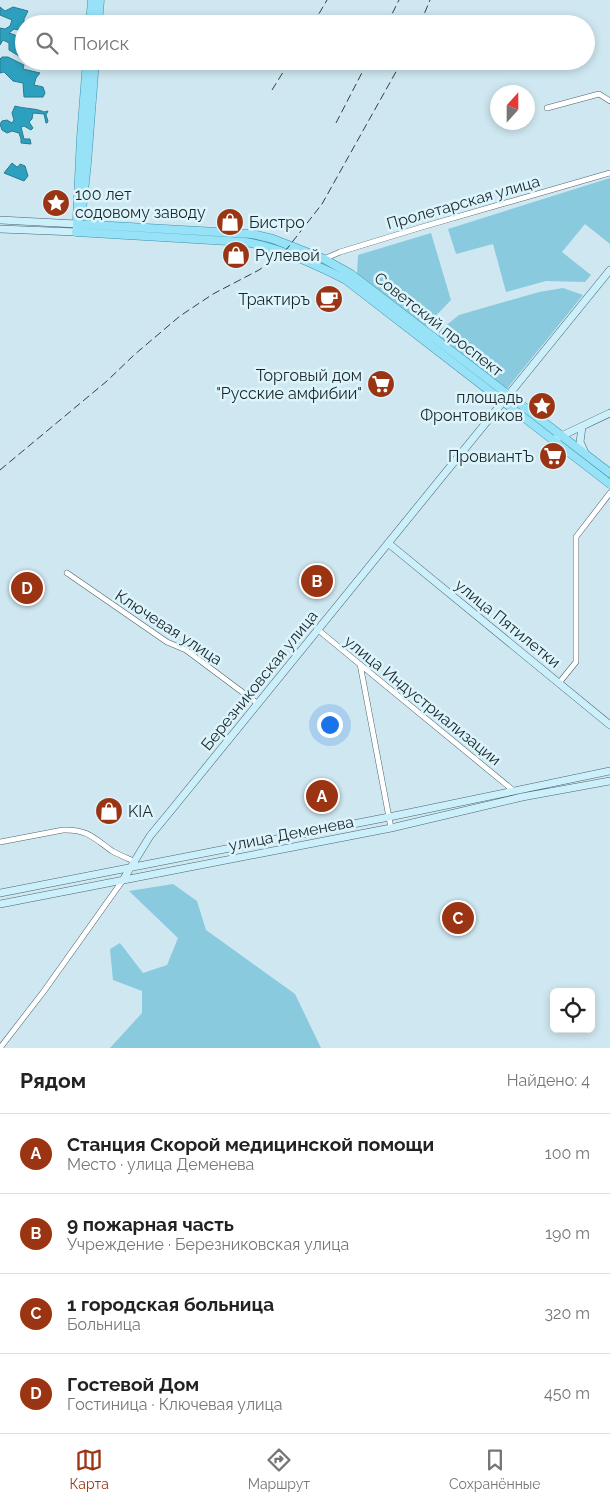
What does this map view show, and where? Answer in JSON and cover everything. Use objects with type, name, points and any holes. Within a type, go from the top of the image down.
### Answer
[{"type":"main road","points":[[91,15],[92,0]]},
{"type":"main road","points":[[99,15],[100,0]]},
{"type":"main road","points":[[0,228],[76,232],[76,207],[86,70]]},
{"type":"main road","points":[[77,224],[82,210],[94,70]]},
{"type":"main road","points":[[0,220],[77,224]]},
{"type":"main road","name":"Советский проспект","points":[[77,224],[236,232],[262,236],[324,259],[351,274],[506,399],[553,440],[610,484]]},
{"type":"main road","name":"Советский проспект","points":[[76,232],[232,240],[260,244],[314,264],[346,280],[506,399],[562,436],[610,474]]},
{"type":"main road","points":[[314,264],[324,259]]},
{"type":"main road","name":"Березниковская улица","points":[[123,880],[150,836],[610,270]]},
{"type":"main road","points":[[553,440],[610,413]]},
{"type":"main road","points":[[582,427],[580,442],[587,455]]},
{"type":"main road","name":"улица Пятилетки","points":[[388,543],[610,725]]},
{"type":"main road","name":"улица Деменева","points":[[0,893],[389,817],[610,771]]},
{"type":"main road","points":[[583,777],[585,786]]},
{"type":"main road","name":"улица Деменева","points":[[0,904],[391,828],[522,797],[610,781]]},
{"type":"street","points":[[547,108],[599,94],[610,101]]},
{"type":"street","name":"Пролетарская улица","points":[[324,259],[340,252],[404,232],[610,173]]},
{"type":"street","points":[[559,683],[576,662],[576,537],[610,493]]},
{"type":"street","name":"Ключевая улица","points":[[66,573],[166,642],[186,650],[257,703]]},
{"type":"street","name":"улица Индустриализации","points":[[317,629],[514,790]]},
{"type":"street","points":[[360,664],[391,828]]},
{"type":"street","points":[[0,842],[73,829],[89,834],[114,852],[134,860]]},
{"type":"street","name":"Березниковская улица","points":[[0,1048],[44,991],[123,880]]},
{"type":"shaded area","points":[[0,7],[5,11],[13,7],[28,11],[26,15],[15,15],[15,29],[9,33],[15,35],[15,54],[9,50],[9,43],[3,40],[0,45],[0,28],[5,29],[10,26],[12,20],[0,15]]},
{"type":"shaded area","points":[[8,57],[15,60],[15,70],[40,73],[34,85],[43,87],[45,93],[43,97],[24,97],[23,83],[13,81],[4,72],[0,73],[0,59]]},
{"type":"shaded area","points":[[15,106],[44,112],[48,111],[46,115],[47,123],[44,114],[33,113],[32,119],[29,122],[33,128],[31,130],[24,126],[21,127],[24,139],[30,139],[31,144],[21,143],[19,133],[12,131],[7,133],[2,130],[0,124],[2,121],[7,120],[12,123],[14,120],[12,113]]},
{"type":"shaded area","points":[[12,163],[17,167],[20,164],[25,166],[28,176],[24,181],[4,173]]},
{"type":"shaded area","points":[[610,178],[610,244],[585,224],[562,252],[591,275],[585,282],[546,281],[506,292],[493,244],[456,254],[448,229]]},
{"type":"shaded area","points":[[431,233],[451,300],[425,327],[357,274],[358,255]]},
{"type":"shaded area","points":[[563,288],[583,295],[506,390],[439,339],[439,331],[459,315],[539,292]]},
{"type":"shaded area","points":[[173,884],[197,901],[206,930],[295,994],[321,1048],[110,1048],[142,1013],[142,991],[113,980],[110,949],[120,943],[143,973],[167,965],[178,938],[129,891]]},
{"type":"railway","points":[[318,15],[327,0]]},
{"type":"railway","points":[[392,15],[399,0]]},
{"type":"railway","points":[[424,15],[430,0]]},
{"type":"railway","points":[[272,90],[284,70]]},
{"type":"railway","points":[[336,123],[363,70]]},
{"type":"railway","points":[[0,470],[107,381],[180,316],[213,294],[259,270],[286,250],[322,204],[397,70]]},
{"type":"place","name":"100 лет содовому заводу","points":[[56,203]]},
{"type":"place","name":"Бистро","points":[[230,222]]},
{"type":"place","name":"Рулевой","points":[[236,255]]},
{"type":"place","name":"Трактиръ","points":[[329,299]]},
{"type":"place","name":"Торговый дом \"Русские амфибии\"","points":[[381,384]]},
{"type":"place","name":"площадь Фронтовиков","points":[[542,406]]},
{"type":"place","name":"ПровиантЪ","points":[[553,456]]},
{"type":"place","name":"9 пожарная часть","points":[[317,581]]},
{"type":"place","name":"Гостевой Дом","points":[[27,588]]},
{"type":"place","name":"Станция Скорой медицинской помощи","points":[[322,796]]},
{"type":"place","name":"KIA","points":[[109,811]]},
{"type":"place","name":"1 городская больница","points":[[458,918]]}]
